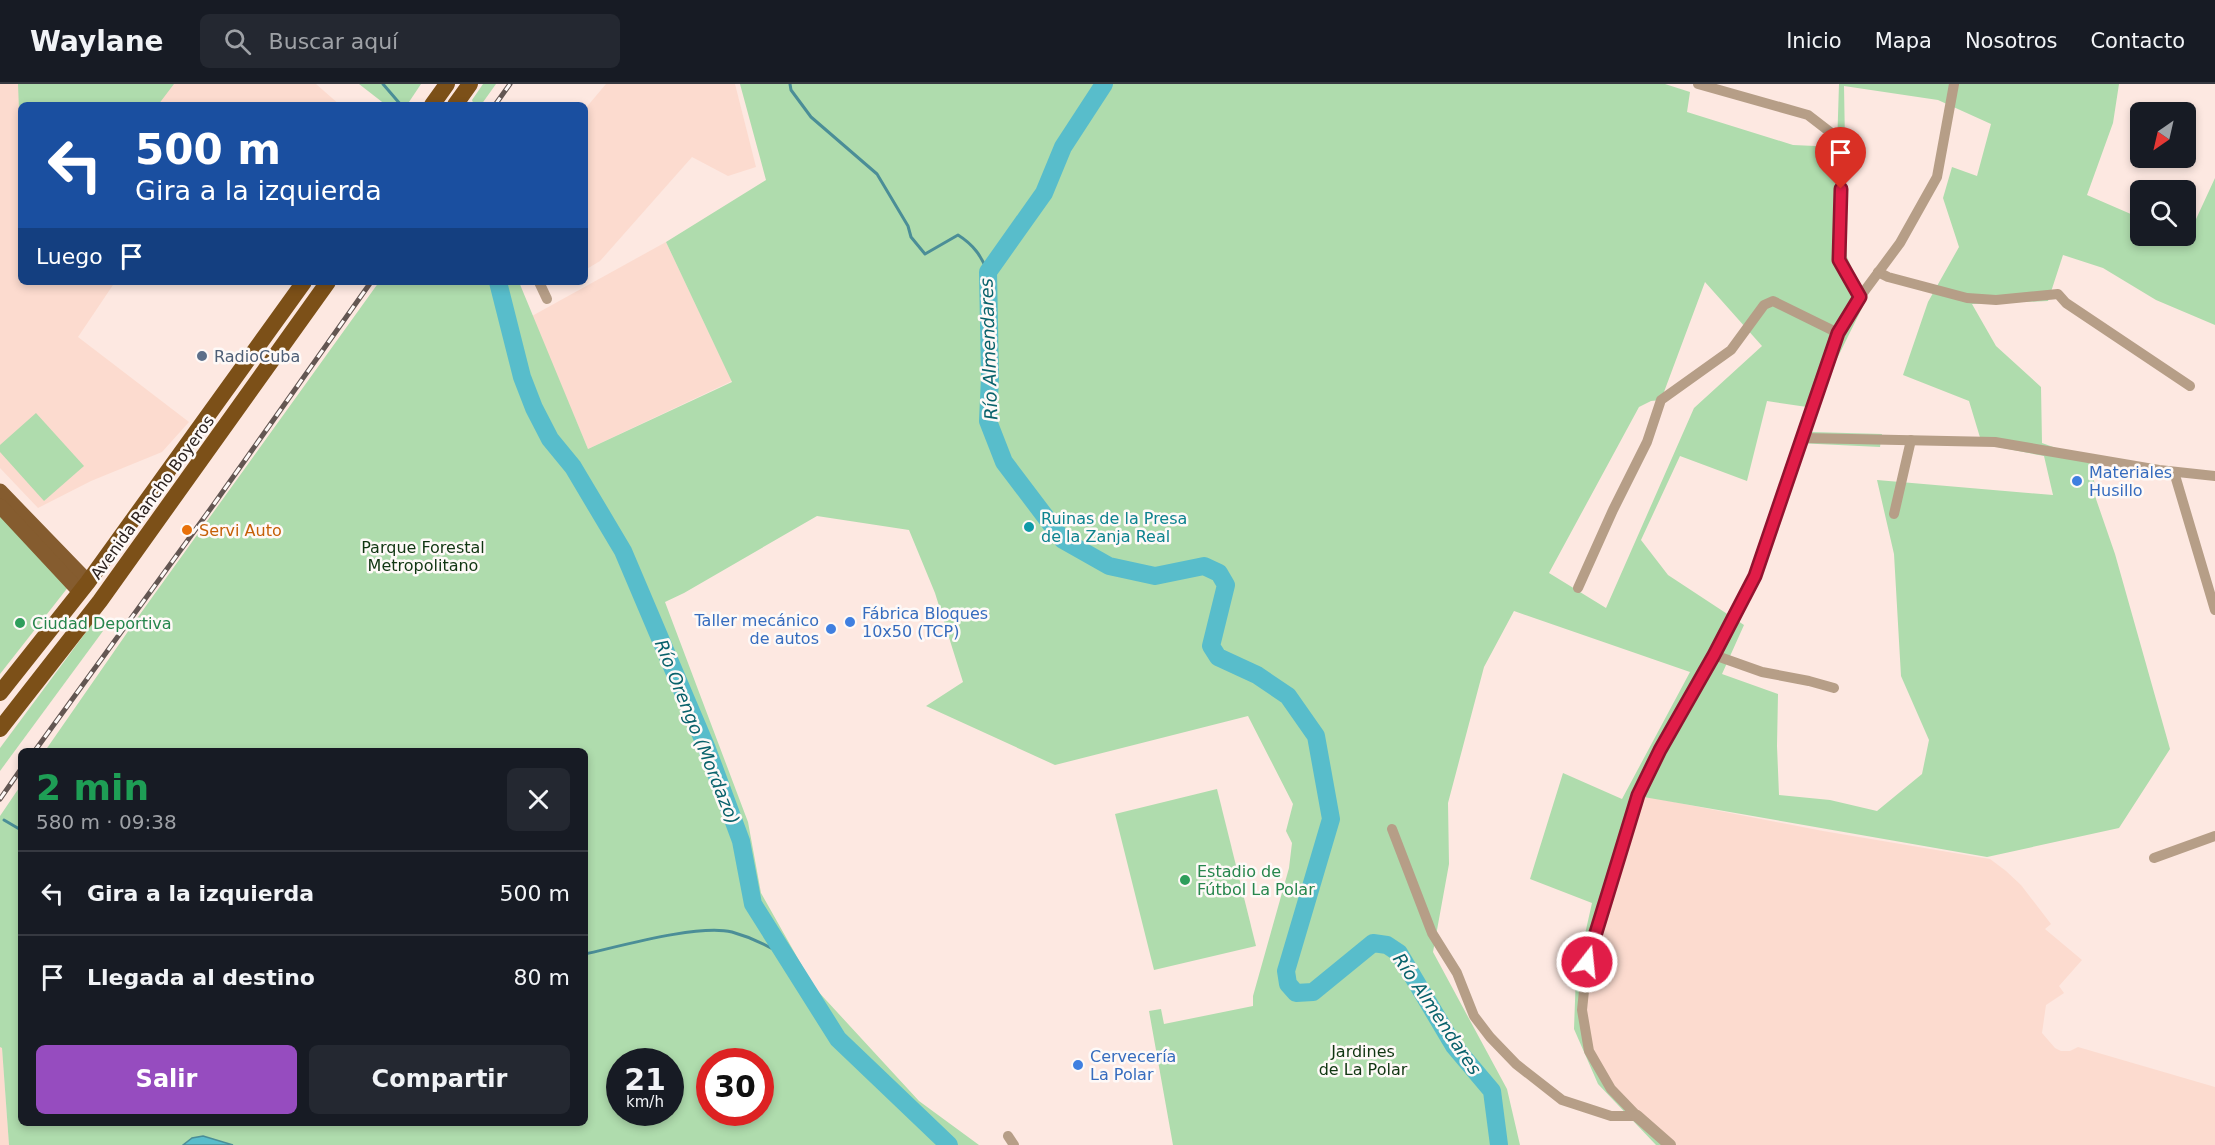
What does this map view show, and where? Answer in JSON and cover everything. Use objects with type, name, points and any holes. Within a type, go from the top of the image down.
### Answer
[{"type":"highway","points":[[434,102],[447,84]]},
{"type":"highway","points":[[457,102],[470,84]]},
{"type":"highway","name":"Avenida Rancho Boyeros","points":[[0,693],[82,590],[302,285]]},
{"type":"highway","name":"Avenida Rancho Boyeros","points":[[0,729],[129,560],[326,285]]},
{"type":"highway","points":[[77,630],[92,605],[82,590],[129,560]]},
{"type":"main road","points":[[0,491],[82,590]]},
{"type":"main road","points":[[0,506],[82,590]]},
{"type":"street","points":[[1698,84],[1808,116],[1830,132],[1837,142],[1841,165],[1839,260],[1860,297]]},
{"type":"street","points":[[1670,1145],[1611,1089],[1589,1051],[1582,1010],[1587,962],[1638,795],[1660,750],[1714,655],[1763,558],[1838,333],[1860,297],[1900,243],[1937,177],[1953,84]]},
{"type":"street","points":[[1878,272],[1888,277],[1967,298],[1995,300],[2058,294],[2066,303],[2190,386]]},
{"type":"street","points":[[540,285],[547,299]]},
{"type":"street","points":[[1578,588],[1647,442],[1661,400],[1731,350],[1764,305],[1773,301],[1838,333]]},
{"type":"street","points":[[1803,438],[1995,442],[2174,472],[2215,476]]},
{"type":"street","points":[[1894,514],[1911,440]]},
{"type":"street","points":[[2174,472],[2215,610]]},
{"type":"street","points":[[1714,655],[1762,672],[1834,688]]},
{"type":"street","points":[[1392,829],[1432,933],[1456,973],[1474,1016],[1490,1037],[1530,1076],[1562,1100],[1611,1116],[1637,1116]]},
{"type":"street","points":[[2154,858],[2215,836]]},
{"type":"shaded area","points":[[0,84],[316,84],[337,102],[18,102],[18,285],[113,285],[78,337],[189,422],[162,452],[91,481],[38,508],[0,468]]},
{"type":"shaded area","points":[[606,84],[735,84],[756,167],[728,176],[692,157],[600,261],[588,268],[588,105]]},
{"type":"shaded area","points":[[666,242],[732,381],[588,449],[532,316]]},
{"type":"shaded area","points":[[1638,795],[1823,831],[1990,859],[2021,885],[2051,924],[2045,929],[2082,960],[2059,986],[2064,993],[2046,1005],[2042,1033],[2055,1048],[2061,1051],[2070,1051],[2078,1047],[2215,1087],[2215,1145],[1670,1145],[1637,1116],[1589,1051],[1582,1010],[1587,962]]},
{"type":"shaded area","points":[[0,1047],[2,1047],[9,1145],[0,1145]]},
{"type":"green space","points":[[18,84],[174,84],[160,102],[19,102]]},
{"type":"green space","points":[[359,84],[421,84],[409,102],[382,102]]},
{"type":"green space","points":[[483,84],[496,84],[483,102],[473,102]]},
{"type":"green space","points":[[740,84],[1665,84],[1690,92],[1687,112],[1793,145],[1837,147],[1839,84],[2119,84],[2113,123],[2087,195],[2130,214],[2130,246],[2196,246],[2196,219],[2215,178],[2215,325],[2156,300],[2103,268],[2063,255],[2048,301],[1972,304],[1996,346],[2041,387],[2042,443],[2092,461],[2096,499],[2115,554],[2170,749],[2119,828],[1987,857],[1638,796],[1587,962],[1582,1010],[1589,1051],[1611,1089],[1670,1145],[1656,1145],[1598,1084],[1574,1029],[1576,974],[1592,903],[1530,879],[1563,773],[1622,799],[1690,672],[1514,611],[1484,667],[1448,803],[1449,864],[1433,952],[1507,1089],[1520,1145],[1173,1145],[1149,1011],[1161,1009],[1164,1024],[1253,1006],[1253,996],[1289,868],[1292,843],[1286,831],[1293,804],[1248,716],[1055,765],[926,706],[963,682],[935,593],[909,530],[817,516],[665,602],[748,822],[761,893],[814,987],[919,1101],[979,1145],[9,1145],[2,1048],[0,1047],[0,816],[18,789],[18,1126],[588,1126],[588,748],[47,748],[138,617],[377,285],[520,285],[588,449],[732,382],[666,242],[766,180]],"holes":[[[1844,86],[1938,100],[1991,124],[1977,176],[1952,167],[1943,198],[1959,247],[1928,302],[1903,375],[1969,401],[1982,444],[2044,456],[2053,495],[1877,480],[1894,554],[1901,676],[1929,740],[1922,774],[1877,811],[1830,800],[1779,795],[1778,694],[1722,674],[1744,625],[1668,575],[1641,540],[1680,456],[1747,481],[1767,401],[1807,407],[1797,443],[1880,447],[1882,434],[1811,432],[1821,391],[1866,300],[1847,257]],[[1705,282],[1762,346],[1694,408],[1606,608],[1549,573],[1639,407],[1651,401],[1661,400]]]},
{"type":"green space","points":[[36,413],[84,466],[44,501],[0,452],[0,445]]},
{"type":"green space","name":"Ciudad Deportiva","points":[[0,514],[69,586],[0,674]]},
{"type":"green space","points":[[92,624],[103,631],[0,771],[0,748]]},
{"type":"green space","name":"Estadio de Fútbol La Polar","points":[[1217,789],[1256,946],[1154,970],[1115,814]]},
{"type":"water","points":[[203,1136],[233,1145],[183,1145],[192,1138]]},
{"type":"waterway","points":[[383,84],[398,102]]},
{"type":"waterway","name":"Río Almendares","points":[[790,84],[791,90],[811,117],[877,174],[908,226],[911,237],[925,254],[958,235],[976,251],[988,272]]},
{"type":"waterway","name":"Río Almendares","points":[[1104,84],[1063,147],[1044,193],[988,272],[990,377],[988,421],[1004,462],[1063,540],[1109,566],[1155,576],[1204,566],[1219,573],[1226,585],[1211,646],[1218,657],[1257,675],[1288,696],[1316,736],[1331,819],[1286,971],[1288,984],[1296,993],[1313,992],[1373,943],[1387,945],[1399,953],[1454,1046],[1492,1091],[1499,1145]]},
{"type":"waterway","name":"Río Orengo (Mordazo)","points":[[499,285],[522,377],[534,408],[550,439],[573,467],[623,551],[707,749],[741,841],[753,904],[838,1039],[949,1145]]},
{"type":"waterway","points":[[4,820],[18,828]]},
{"type":"waterway","points":[[588,953],[680,933],[717,930],[745,936],[783,955]]},
{"type":"railway","points":[[497,102],[510,84]]},
{"type":"railway","points":[[37,748],[369,285]]},
{"type":"railway","points":[[0,799],[18,773]]},
{"type":"place","name":"RadioCuba","points":[[202,356]]},
{"type":"place","name":"Materiales Husillo","points":[[2077,481]]},
{"type":"place","name":"Ruinas de la Presa de la Zanja Real","points":[[1029,527]]},
{"type":"place","name":"Servi Auto","points":[[187,530]]},
{"type":"place","name":"Fábrica Bloques 10x50 (TCP)","points":[[850,622]]},
{"type":"place","name":"Ciudad Deportiva","points":[[20,623]]},
{"type":"place","name":"Taller mecánico de autos","points":[[831,629]]},
{"type":"place","name":"Estadio de Fútbol La Polar","points":[[1185,880]]},
{"type":"place","name":"Cervecería La Polar","points":[[1078,1065]]},
{"type":"route","points":[[1587,962],[1638,795],[1660,750],[1714,655],[1755,576],[1838,333],[1860,297],[1839,260],[1841,189]]},
{"type":"park label","name":"Parque Forestal Metropolitano","points":[[423,556]]},
{"type":"park label","name":"Jardines de La Polar","points":[[1363,1060]]}]
